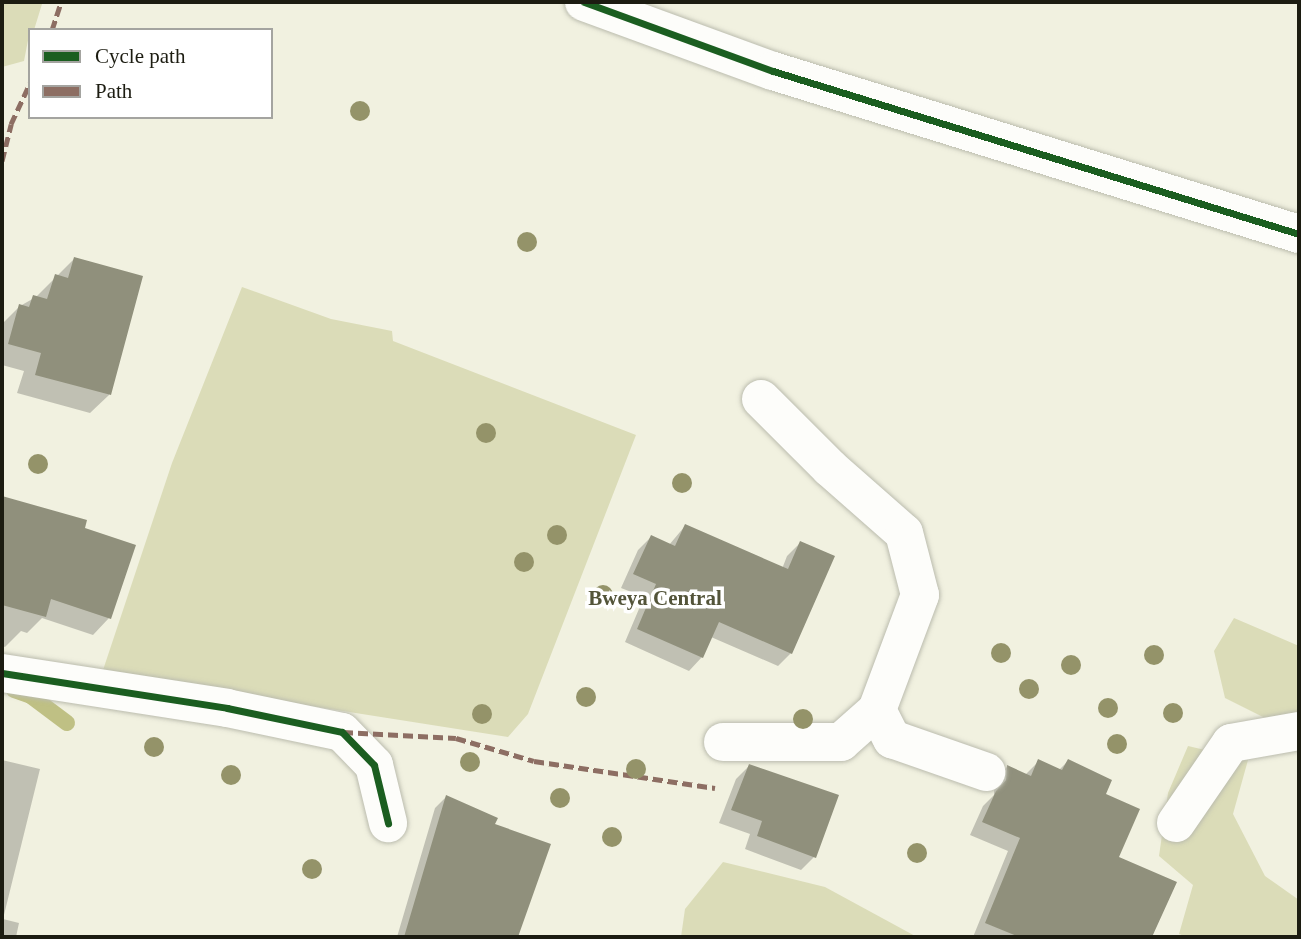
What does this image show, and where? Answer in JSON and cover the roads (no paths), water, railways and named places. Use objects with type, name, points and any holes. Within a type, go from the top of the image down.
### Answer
[{"type":"street","points":[[584,2],[773,71],[1299,234]]},
{"type":"street","points":[[723,742],[841,742],[877,710],[920,595],[904,533],[830,468],[761,400]]},
{"type":"street","points":[[2,673],[228,708],[342,732],[374,765],[388,823]]},
{"type":"street","points":[[877,710],[892,739],[986,772]]},
{"type":"street","points":[[1176,823],[1231,743],[1299,731]]},
{"type":"waterway","points":[[14,690],[31,696],[67,723]]},
{"type":"district","name":"Bweya Central","points":[[655,598]]}]
